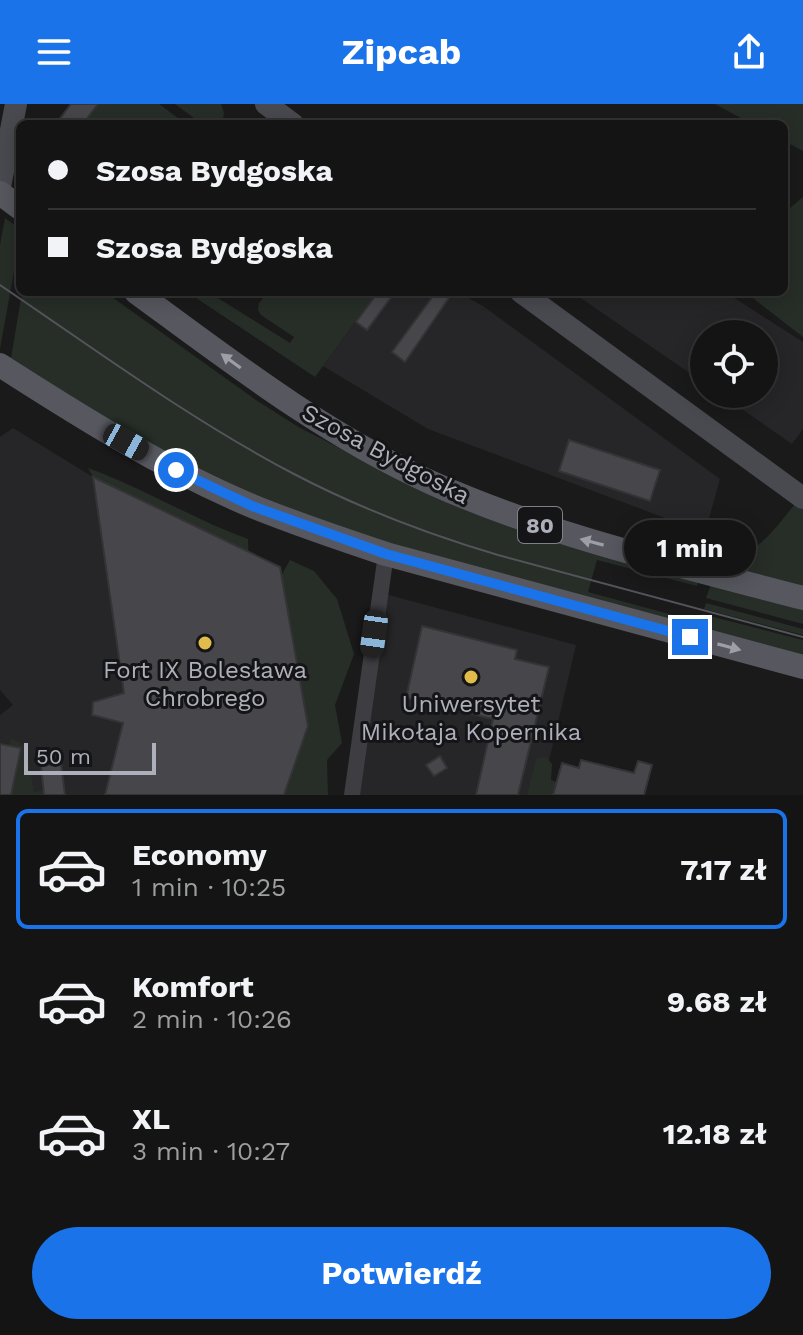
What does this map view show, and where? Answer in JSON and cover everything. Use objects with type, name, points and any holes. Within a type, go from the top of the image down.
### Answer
[{"type":"main road","name":"Szosa Bydgoska","points":[[142,296],[295,406],[354,443],[430,482],[561,533],[803,598]]},
{"type":"main road","points":[[0,365],[176,470],[252,506],[386,554],[803,667]]},
{"type":"street","points":[[0,187],[16,104]]},
{"type":"street","points":[[266,104],[288,120]]},
{"type":"street","points":[[526,296],[803,498]]},
{"type":"street","points":[[0,382],[31,385]]},
{"type":"street","points":[[352,795],[386,554]]},
{"type":"shaded area","points":[[98,104],[159,104],[181,120],[86,120]]},
{"type":"shaded area","points":[[175,104],[221,104],[223,120],[197,120]]},
{"type":"shaded area","points":[[715,104],[803,104],[803,151],[788,143],[788,120],[745,120]]},
{"type":"shaded area","points":[[803,197],[803,337],[750,296],[788,296],[788,210]]},
{"type":"shaded area","points":[[5,218],[16,226],[16,260],[0,349],[0,245]]},
{"type":"shaded area","points":[[21,296],[111,296],[300,428],[429,493],[699,581],[697,586],[597,560],[588,592],[684,618],[683,624],[406,549],[256,497],[191,466],[119,428],[11,358]]},
{"type":"shaded area","points":[[193,296],[214,296],[290,343],[294,337],[258,310],[265,296],[374,296],[315,377]]},
{"type":"shaded area","points":[[374,296],[465,296],[720,479],[705,533],[428,429],[323,366]]},
{"type":"shaded area","points":[[578,296],[731,296],[769,320],[690,320],[690,373]]},
{"type":"shaded area","points":[[778,326],[803,342],[803,429],[792,444],[740,408],[778,408]]},
{"type":"shaded area","points":[[13,428],[93,477],[284,795],[0,795],[0,715],[13,705],[0,690],[0,437]]},
{"type":"shaded area","points":[[88,468],[248,539],[249,570],[103,495]]},
{"type":"shaded area","points":[[795,504],[803,509],[803,588],[716,565],[717,557],[729,558],[752,550]]},
{"type":"shaded area","points":[[290,560],[314,571],[337,599],[354,654],[335,705],[342,743],[327,760],[328,795],[222,795],[281,576]]},
{"type":"shaded area","points":[[711,584],[803,608],[803,624],[706,598]]},
{"type":"shaded area","name":"Uniwersytet Mikołaja Kopernika","points":[[385,594],[576,645],[541,795],[358,795]]},
{"type":"shaded area","points":[[706,603],[803,629],[803,635],[704,609]]},
{"type":"shaded area","points":[[702,614],[803,640],[803,657],[700,629]]},
{"type":"shaded area","points":[[11,738],[26,746],[34,792],[44,790],[44,795],[11,795],[20,748],[10,746]]},
{"type":"shaded area","points":[[546,757],[552,764],[551,780],[557,782],[553,795],[527,795],[536,759]]},
{"type":"building","points":[[71,104],[98,104],[86,120],[59,120]]},
{"type":"building","points":[[375,296],[392,296],[367,330],[356,322]]},
{"type":"building","points":[[433,296],[450,296],[405,362],[392,352]]},
{"type":"building","points":[[569,440],[660,470],[650,501],[559,471]]},
{"type":"building","name":"Fort IX Bolesława Chrobrego","points":[[93,477],[280,567],[308,726],[284,795],[105,795],[123,723],[92,715],[93,702],[124,693]]},
{"type":"building","points":[[422,626],[517,650],[515,659],[549,667],[518,795],[476,795],[493,719],[406,698]]},
{"type":"building","points":[[0,744],[21,748],[11,795],[0,795]]},
{"type":"building","points":[[440,756],[447,768],[434,776],[426,765]]},
{"type":"building","points":[[581,760],[634,773],[638,761],[652,765],[644,795],[553,795],[562,763],[579,768]]},
{"type":"building","points":[[61,763],[65,795],[44,795],[41,766]]},
{"type":"tram line","points":[[0,285],[218,431],[294,474],[368,509],[498,555],[803,637]]},
{"type":"place","name":"Fort IX Bolesława Chrobrego","points":[[205,643]]},
{"type":"place","name":"Uniwersytet Mikołaja Kopernika","points":[[471,677]]},
{"type":"route","points":[[176,470],[252,506],[330,536],[690,637]]}]
